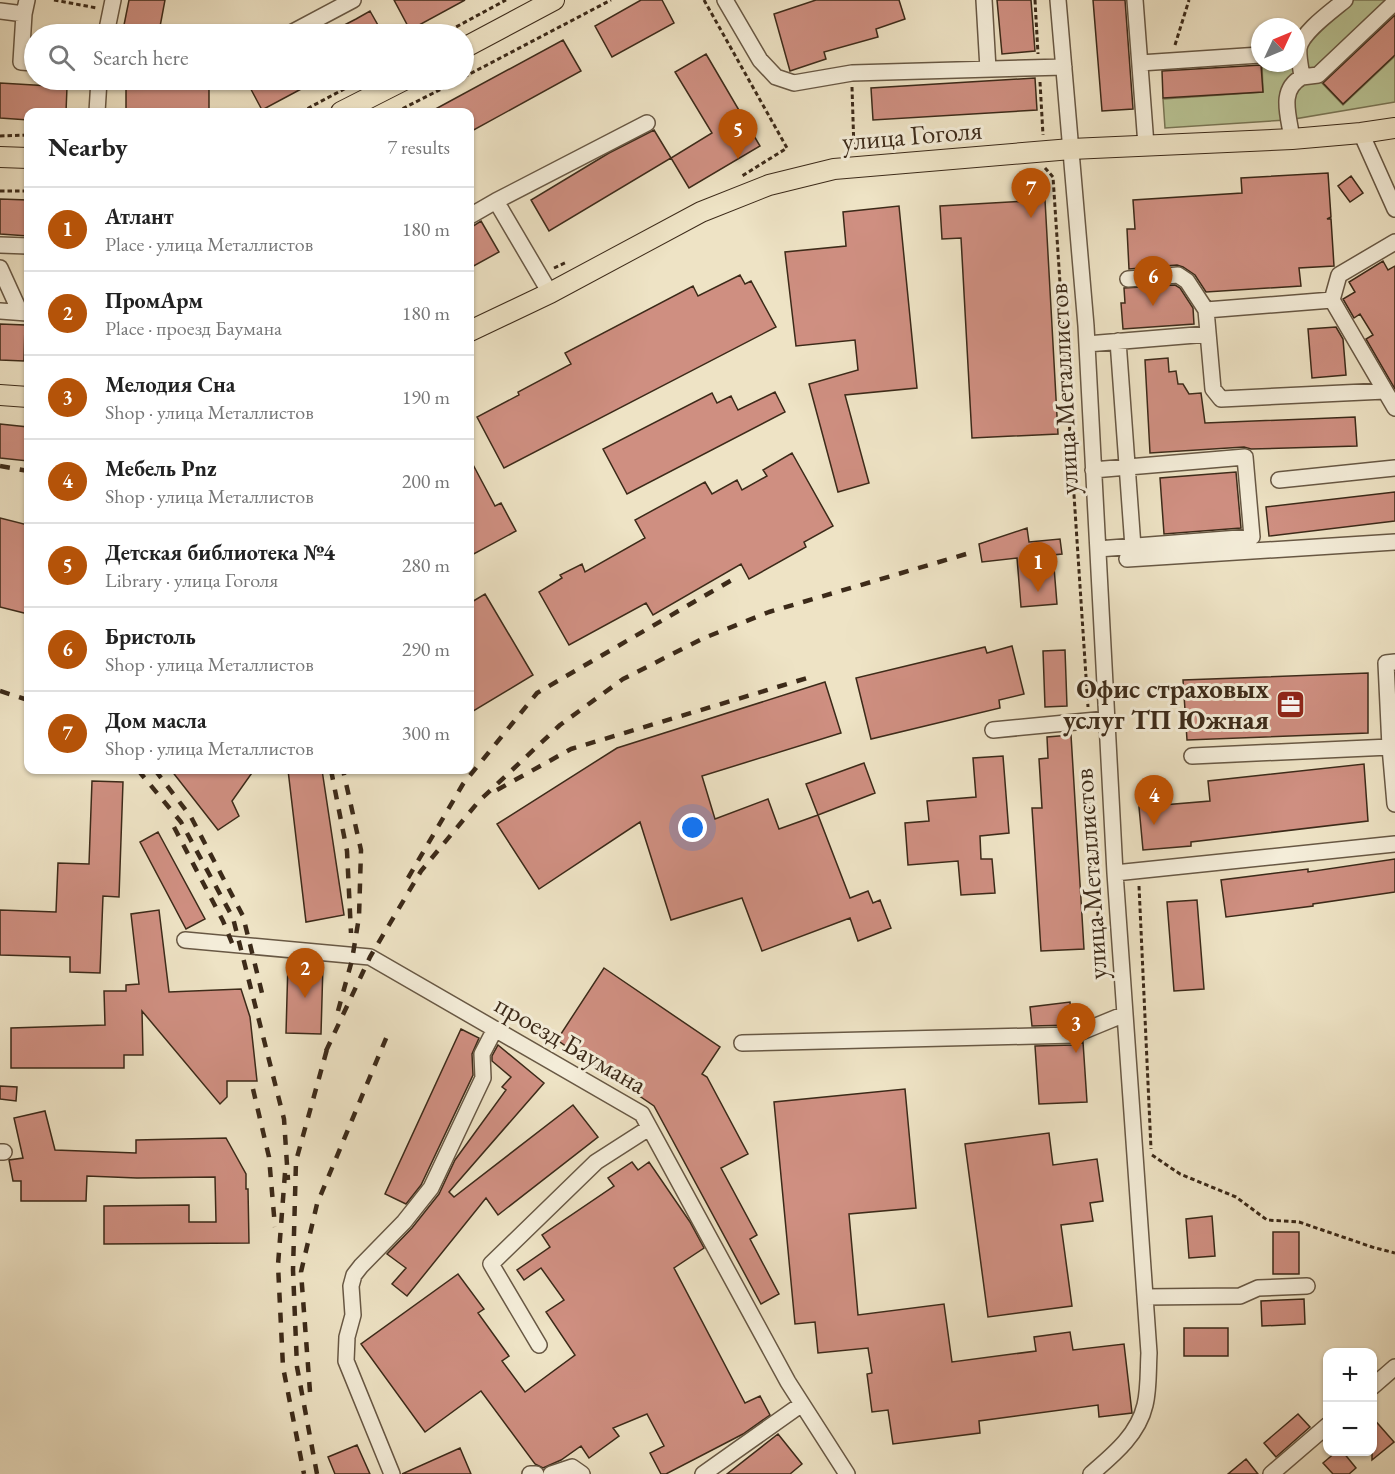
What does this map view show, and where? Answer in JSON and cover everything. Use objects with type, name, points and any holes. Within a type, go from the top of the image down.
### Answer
[{"type":"main road","points":[[474,43],[554,0]]},
{"type":"main road","points":[[349,108],[384,90]]},
{"type":"main road","name":"улица Гоголя","points":[[474,329],[550,293],[701,212],[769,185],[834,169],[1071,149],[1292,139],[1395,128]]},
{"type":"main road","points":[[0,157],[24,158]]},
{"type":"main road","points":[[0,395],[24,397]]},
{"type":"street","points":[[308,24],[353,0]]},
{"type":"street","points":[[725,0],[760,60],[776,77],[794,83],[852,73],[1064,67]]},
{"type":"street","points":[[984,0],[988,69]]},
{"type":"street","name":"улица Металлистов","points":[[1058,0],[1087,344],[1115,873],[1149,1353],[1145,1405],[1133,1433],[1113,1456],[1091,1474]]},
{"type":"street","points":[[1135,0],[1146,145]]},
{"type":"street","points":[[1305,36],[1344,0]]},
{"type":"street","points":[[1292,139],[1287,91],[1292,84],[1302,77],[1318,75],[1395,2]]},
{"type":"street","points":[[108,24],[112,6]]},
{"type":"street","points":[[0,11],[26,7],[24,24]]},
{"type":"street","points":[[24,29],[21,62],[24,62]]},
{"type":"street","points":[[1140,63],[1251,56]]},
{"type":"street","points":[[1301,72],[1302,77]]},
{"type":"street","points":[[97,108],[98,90]]},
{"type":"street","points":[[474,214],[646,123]]},
{"type":"street","points":[[1361,133],[1395,209]]},
{"type":"street","points":[[496,201],[550,293]]},
{"type":"street","points":[[1395,242],[1339,275],[1332,300],[1395,408]]},
{"type":"street","points":[[0,245],[24,246]]},
{"type":"street","points":[[0,268],[24,313]]},
{"type":"street","points":[[1128,279],[1182,276],[1187,281],[1206,310],[1213,389],[1221,399],[1385,391]]},
{"type":"street","points":[[1206,310],[1332,300]]},
{"type":"street","points":[[0,311],[24,313]]},
{"type":"street","points":[[1087,344],[1208,334]]},
{"type":"street","points":[[1118,341],[1128,467],[1130,553]]},
{"type":"street","points":[[1094,470],[1245,457],[1252,537],[1130,553]]},
{"type":"street","points":[[1280,480],[1395,468]]},
{"type":"street","points":[[1098,549],[1130,553],[1395,542]]},
{"type":"street","points":[[1395,662],[1386,663],[1395,804]]},
{"type":"street","points":[[993,730],[1107,719]]},
{"type":"street","points":[[1192,756],[1392,756]]},
{"type":"street","points":[[1115,873],[1395,844]]},
{"type":"street","name":"проезд Баумана","points":[[184,940],[370,957],[642,1114],[788,1382],[847,1474]]},
{"type":"street","points":[[742,1043],[1074,1035],[1125,1014]]},
{"type":"street","points":[[392,1474],[346,1361],[347,1337],[353,1315],[351,1286],[354,1275],[361,1266],[404,1222],[431,1188],[483,1078],[482,1054],[495,1029]]},
{"type":"street","points":[[539,1345],[491,1263],[596,1162],[650,1128]]},
{"type":"street","points":[[1145,1297],[1240,1296],[1258,1288],[1307,1286]]},
{"type":"street","points":[[1377,1383],[1395,1367]]},
{"type":"street","points":[[703,1474],[802,1404]]},
{"type":"street","points":[[1270,1474],[1323,1429]]},
{"type":"street","points":[[551,1474],[572,1467],[582,1474]]},
{"type":"street","points":[[530,1474],[536,1474]]},
{"type":"path","points":[[54,0],[112,6]]},
{"type":"path","points":[[462,24],[506,0]]},
{"type":"path","points":[[474,72],[611,0]]},
{"type":"path","points":[[704,0],[787,148]]},
{"type":"path","points":[[1170,61],[1189,0]]},
{"type":"path","points":[[852,73],[854,153]]},
{"type":"path","points":[[404,108],[439,90]]},
{"type":"path","points":[[0,136],[24,135]]},
{"type":"path","points":[[1044,151],[1045,168],[1053,177],[1089,720]]},
{"type":"path","points":[[0,191],[24,191]]},
{"type":"path","points":[[1095,784],[1095,795],[1090,799],[1100,945],[1105,972]]},
{"type":"path","points":[[1152,1155],[1180,1174],[1236,1197],[1267,1220],[1299,1222],[1395,1253]]},
{"type":"green space","points":[[1347,0],[1393,0],[1316,72],[1303,74],[1305,72],[1305,44]]},
{"type":"green space","points":[[1395,56],[1395,102],[1294,119],[1293,90],[1295,86],[1318,79],[1343,105]]},
{"type":"green space","points":[[1262,72],[1295,72],[1286,120],[1165,128],[1163,99],[1263,92]]},
{"type":"building","points":[[129,0],[165,0],[160,24],[124,24]]},
{"type":"building","points":[[394,0],[465,0],[421,24],[407,24]]},
{"type":"building","points":[[641,0],[662,0],[674,23],[612,57],[595,26]]},
{"type":"building","points":[[816,0],[899,0],[905,19],[876,29],[878,37],[824,52],[826,59],[790,71],[774,14]]},
{"type":"building","points":[[997,0],[1031,0],[1035,51],[1002,54]]},
{"type":"building","points":[[1093,0],[1125,0],[1133,109],[1102,111]]},
{"type":"building","points":[[370,11],[377,24],[346,24]]},
{"type":"building","points":[[1395,15],[1395,55],[1343,104],[1323,83]]},
{"type":"building","points":[[563,40],[581,71],[474,130],[474,108],[437,108]]},
{"type":"building","points":[[706,54],[760,146],[689,188],[671,158],[712,133],[675,72]]},
{"type":"building","points":[[1251,66],[1251,72],[1262,72],[1263,92],[1163,98],[1162,71]]},
{"type":"building","points":[[1035,78],[1037,110],[873,120],[871,88]]},
{"type":"building","points":[[0,83],[24,84],[24,90],[67,90],[66,108],[24,108],[24,120],[0,118]]},
{"type":"building","points":[[126,90],[209,90],[209,108],[126,108]]},
{"type":"building","points":[[251,90],[299,90],[266,108],[261,108]]},
{"type":"building","points":[[654,130],[671,158],[549,231],[531,200],[609,153]]},
{"type":"building","points":[[1328,173],[1331,217],[1327,219],[1331,219],[1334,266],[1299,268],[1301,286],[1206,292],[1195,275],[1177,265],[1129,269],[1127,229],[1135,229],[1133,200],[1242,193],[1241,178]]},
{"type":"building","points":[[1351,176],[1363,193],[1350,202],[1338,186]]},
{"type":"building","points":[[0,199],[24,200],[24,236],[0,234]]},
{"type":"building","points":[[1045,200],[1058,434],[972,438],[961,238],[942,239],[940,206]]},
{"type":"building","points":[[899,206],[917,388],[845,395],[869,483],[838,492],[809,384],[858,370],[855,340],[796,346],[785,252],[846,246],[843,212]]},
{"type":"building","points":[[481,221],[499,252],[474,266],[474,225]]},
{"type":"building","points":[[1383,261],[1388,270],[1395,266],[1395,389],[1366,339],[1373,335],[1360,314],[1354,318],[1343,299],[1355,292],[1349,282]]},
{"type":"building","points":[[740,275],[745,284],[751,281],[776,327],[504,468],[477,417],[571,364],[565,353],[693,286],[698,296]]},
{"type":"building","points":[[1175,285],[1180,288],[1193,308],[1194,324],[1123,329],[1121,303],[1125,303],[1124,288]]},
{"type":"building","points":[[0,324],[24,325],[24,361],[0,360]]},
{"type":"building","points":[[1336,327],[1343,339],[1346,375],[1312,378],[1308,329]]},
{"type":"building","points":[[1168,358],[1169,372],[1176,371],[1178,384],[1183,384],[1189,394],[1201,393],[1205,423],[1355,417],[1357,446],[1251,449],[1244,447],[1150,453],[1145,360]]},
{"type":"building","points":[[775,392],[785,412],[627,494],[603,449],[712,393],[717,403],[731,396],[738,410]]},
{"type":"building","points":[[0,424],[24,427],[24,461],[0,458]]},
{"type":"building","points":[[792,453],[833,526],[804,542],[806,547],[749,579],[741,564],[653,615],[646,603],[569,645],[539,592],[562,578],[560,575],[582,564],[585,572],[645,538],[635,520],[705,482],[712,494],[737,480],[742,490],[767,476],[763,470]]},
{"type":"building","points":[[474,467],[495,506],[501,503],[516,531],[474,554]]},
{"type":"building","points":[[1236,472],[1241,528],[1164,534],[1160,478]]},
{"type":"building","points":[[1395,492],[1395,521],[1269,536],[1266,507]]},
{"type":"building","points":[[0,518],[24,524],[24,613],[0,607]]},
{"type":"building","points":[[1027,528],[1029,542],[1060,539],[1062,554],[1053,555],[1057,604],[1021,607],[1017,558],[982,562],[979,544]]},
{"type":"building","points":[[485,594],[533,675],[474,711],[474,601]]},
{"type":"building","points":[[1012,646],[1024,694],[999,700],[1000,708],[871,739],[856,678],[985,647],[987,653]]},
{"type":"building","points":[[1065,650],[1067,706],[1045,707],[1043,651]]},
{"type":"building","points":[[1368,673],[1368,733],[1187,740],[1183,680]]},
{"type":"building","points":[[825,682],[841,733],[702,776],[715,819],[768,799],[779,829],[818,815],[850,898],[868,891],[873,903],[880,900],[891,928],[858,941],[850,918],[762,951],[742,898],[671,920],[640,822],[539,889],[497,824],[617,748]]},
{"type":"building","points":[[1071,735],[1084,949],[1041,951],[1032,808],[1042,808],[1039,759],[1048,758],[1047,737]]},
{"type":"building","points":[[1003,756],[1009,833],[980,836],[981,859],[992,859],[995,893],[961,895],[958,861],[908,865],[905,823],[929,821],[927,801],[976,797],[973,758]]},
{"type":"building","points":[[864,763],[875,793],[818,815],[806,784]]},
{"type":"building","points":[[1364,764],[1368,821],[1191,842],[1191,846],[1143,850],[1139,807],[1210,801],[1208,781]]},
{"type":"building","points":[[174,774],[251,774],[232,801],[239,816],[218,830]]},
{"type":"building","points":[[288,774],[323,774],[344,915],[306,922]]},
{"type":"building","points":[[92,781],[123,782],[119,897],[103,896],[100,973],[70,972],[70,957],[0,955],[0,910],[56,912],[58,863],[89,864]]},
{"type":"building","points":[[158,832],[205,919],[186,929],[140,842]]},
{"type":"building","points":[[1395,859],[1395,892],[1313,904],[1313,906],[1226,917],[1221,880],[1308,869],[1308,872]]},
{"type":"building","points":[[1197,900],[1204,989],[1174,991],[1167,902]]},
{"type":"building","points":[[159,910],[169,992],[241,989],[250,1017],[257,1081],[227,1081],[227,1097],[220,1104],[142,1011],[143,1055],[124,1055],[124,1068],[11,1068],[11,1028],[105,1025],[104,991],[126,991],[126,985],[139,984],[131,914]]},
{"type":"building","points":[[288,962],[323,964],[321,1034],[286,1033]]},
{"type":"building","points":[[604,968],[720,1047],[702,1074],[707,1077],[748,1154],[721,1168],[757,1235],[750,1239],[779,1294],[761,1304],[654,1106],[557,1040]]},
{"type":"building","points":[[1070,1002],[1072,1025],[1032,1026],[1030,1007]]},
{"type":"building","points":[[461,1029],[479,1038],[472,1054],[473,1075],[421,1185],[406,1204],[385,1194]]},
{"type":"building","points":[[1083,1042],[1087,1102],[1039,1104],[1035,1046],[1074,1045]]},
{"type":"building","points":[[498,1045],[544,1083],[449,1192],[454,1197],[573,1105],[598,1137],[498,1215],[486,1198],[407,1296],[392,1284],[406,1268],[387,1254],[412,1228],[439,1194],[455,1160],[506,1090],[502,1087],[511,1077],[492,1061]]},
{"type":"building","points":[[0,1086],[17,1087],[16,1101],[0,1099]]},
{"type":"building","points":[[905,1089],[916,1208],[849,1214],[858,1315],[944,1304],[952,1362],[1036,1351],[1034,1337],[1070,1332],[1073,1350],[1124,1344],[1132,1413],[1099,1417],[1098,1405],[979,1421],[980,1433],[893,1444],[888,1410],[872,1412],[867,1374],[872,1373],[868,1348],[818,1353],[815,1322],[795,1324],[774,1102]]},
{"type":"building","points":[[45,1111],[55,1150],[136,1153],[136,1140],[226,1138],[246,1174],[249,1243],[104,1244],[104,1206],[189,1205],[189,1222],[216,1222],[215,1177],[87,1176],[86,1201],[21,1201],[21,1181],[13,1181],[9,1160],[23,1158],[14,1118]]},
{"type":"building","points":[[1049,1133],[1053,1165],[1097,1159],[1103,1201],[1090,1203],[1093,1221],[1061,1225],[1072,1306],[988,1317],[965,1144]]},
{"type":"building","points":[[632,1162],[638,1170],[649,1162],[690,1222],[704,1248],[674,1268],[745,1403],[760,1396],[770,1415],[743,1434],[666,1474],[661,1474],[650,1453],[664,1446],[647,1414],[613,1428],[619,1436],[589,1458],[581,1446],[561,1460],[543,1468],[535,1464],[481,1391],[425,1432],[361,1344],[458,1274],[484,1309],[478,1313],[509,1356],[502,1361],[525,1392],[575,1355],[546,1312],[564,1300],[541,1268],[524,1280],[517,1270],[550,1247],[542,1235],[614,1186],[608,1178]]},
{"type":"building","points":[[1212,1216],[1215,1256],[1189,1258],[1186,1219]]},
{"type":"building","points":[[1273,1232],[1299,1232],[1299,1274],[1273,1274]]},
{"type":"building","points":[[1304,1299],[1305,1324],[1262,1326],[1261,1301]]},
{"type":"building","points":[[1184,1328],[1228,1328],[1228,1356],[1184,1356]]},
{"type":"building","points":[[1298,1414],[1310,1427],[1276,1457],[1264,1443]]},
{"type":"building","points":[[1377,1423],[1394,1442],[1377,1456]]},
{"type":"building","points":[[778,1434],[802,1464],[790,1474],[727,1474]]},
{"type":"building","points":[[357,1445],[370,1474],[335,1474],[328,1457]]},
{"type":"building","points":[[460,1448],[471,1474],[402,1474]]},
{"type":"building","points":[[1331,1456],[1346,1456],[1356,1468],[1349,1474],[1333,1474],[1323,1463]]},
{"type":"building","points":[[1246,1459],[1258,1474],[1228,1474]]},
{"type":"railway","points":[[0,466],[24,470]]},
{"type":"railway","points":[[326,1051],[370,957],[421,871],[479,801],[560,725],[623,679],[704,638],[769,612],[973,552]]},
{"type":"railway","points":[[474,770],[537,693],[737,577]]},
{"type":"railway","points":[[497,790],[571,749],[814,676]]},
{"type":"railway","points":[[0,691],[24,699]]},
{"type":"railway","points":[[141,774],[181,822],[233,918],[284,1119],[288,1180]]},
{"type":"railway","points":[[158,774],[191,817],[243,916],[263,997]]},
{"type":"railway","points":[[332,774],[347,851],[351,933]]},
{"type":"railway","points":[[338,1011],[352,960],[359,917],[361,850],[344,774]]},
{"type":"railway","points":[[408,878],[471,774]]},
{"type":"railway","points":[[174,827],[223,921],[234,948]]},
{"type":"railway","points":[[310,1392],[301,1272],[317,1204],[387,1036]]},
{"type":"railway","points":[[317,1474],[297,1367],[293,1270],[296,1161],[329,1042]]},
{"type":"railway","points":[[253,1089],[269,1157],[275,1227]]},
{"type":"railway","points":[[285,1173],[278,1265],[283,1367],[304,1474]]},
{"type":"place","name":"Детская библиотека №4","points":[[738,159]]},
{"type":"place","name":"Дом масла","points":[[1031,218]]},
{"type":"place","name":"Бристоль","points":[[1153,306]]},
{"type":"place","name":"Атлант","points":[[1038,592]]},
{"type":"place","name":"Офис страховых услуг ТП Южная","points":[[1290,704]]},
{"type":"place","name":"Мебель Pnz","points":[[1154,825]]},
{"type":"place","name":"ПромАрм","points":[[305,998]]},
{"type":"place","name":"Мелодия Сна","points":[[1076,1053]]}]
